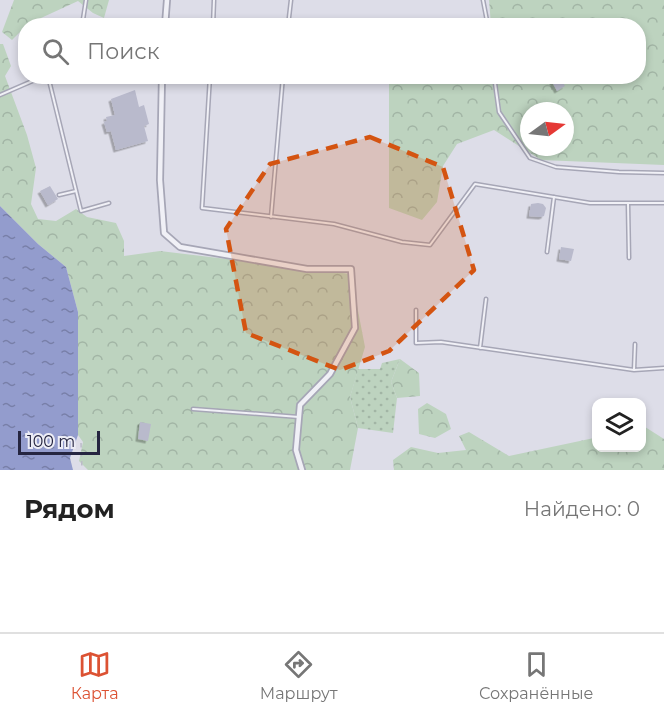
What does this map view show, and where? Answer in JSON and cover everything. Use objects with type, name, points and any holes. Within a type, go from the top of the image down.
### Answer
[{"type":"street","points":[[166,18],[167,0]]},
{"type":"street","points":[[162,84],[160,180],[164,233],[180,247],[307,269],[351,269],[355,328],[330,374],[300,405],[296,450],[302,470]]},
{"type":"lane","points":[[83,18],[86,0]]},
{"type":"lane","points":[[213,18],[214,0]]},
{"type":"lane","points":[[289,18],[291,0]]},
{"type":"lane","points":[[483,0],[486,18]]},
{"type":"lane","points":[[0,95],[25,84]]},
{"type":"lane","points":[[50,84],[81,211],[109,203]]},
{"type":"lane","points":[[210,84],[202,208],[334,224],[402,242],[429,245],[475,184],[590,203],[664,203]]},
{"type":"lane","points":[[271,217],[282,84]]},
{"type":"lane","points":[[495,84],[499,112],[530,158],[556,167],[664,173]]},
{"type":"lane","points":[[59,195],[76,191]]},
{"type":"lane","points":[[547,252],[554,197]]},
{"type":"lane","points":[[628,203],[629,258]]},
{"type":"lane","points":[[480,348],[486,299]]},
{"type":"lane","points":[[416,310],[416,343],[441,342],[634,370],[664,368]]},
{"type":"lane","points":[[634,370],[635,344]]},
{"type":"lane","points":[[193,409],[299,417]]},
{"type":"path","points":[[81,443],[82,470]]},
{"type":"highlighted area","points":[[370,137],[443,167],[474,270],[389,351],[340,370],[246,333],[226,229],[270,164]]},
{"type":"green space","points":[[14,0],[109,0],[104,18],[93,13],[78,1],[41,18],[18,18],[18,34],[12,40],[2,32]]},
{"type":"green space","points":[[489,0],[664,0],[664,165],[541,160],[535,156],[574,156],[574,102],[520,102],[520,147],[494,130],[457,144],[443,166],[437,202],[422,220],[389,208],[389,84],[646,84],[646,18],[490,18]]},
{"type":"green space","points":[[0,44],[3,44],[11,66],[5,76],[27,135],[36,168],[31,204],[38,219],[56,221],[76,209],[87,217],[116,223],[124,241],[124,256],[160,251],[351,274],[365,347],[350,397],[358,428],[350,470],[88,470],[79,461],[83,442],[78,435],[78,312],[66,267],[38,244],[0,206]]},
{"type":"green space","points":[[400,359],[391,382],[397,398],[393,433],[358,428],[350,397],[358,369],[380,369],[382,363]]},
{"type":"green space","points":[[400,359],[419,373],[420,396],[397,398],[391,382]]},
{"type":"green space","points":[[427,403],[446,414],[451,429],[435,438],[419,434],[418,409]]},
{"type":"green space","points":[[646,428],[664,439],[664,470],[394,470],[393,460],[411,447],[438,453],[466,450],[459,436],[469,432],[509,456],[592,438],[592,452],[646,452]]},
{"type":"water","points":[[0,206],[38,244],[66,267],[78,312],[78,435],[70,458],[73,470],[0,470]]},
{"type":"building","points":[[553,84],[564,84],[565,86],[557,91]]},
{"type":"building","points":[[135,90],[139,107],[144,105],[149,124],[144,126],[148,141],[116,150],[111,131],[107,132],[104,122],[107,121],[106,117],[115,115],[111,99]]},
{"type":"building","points":[[50,186],[58,199],[48,205],[40,191]]},
{"type":"building","points":[[531,204],[543,204],[546,208],[544,216],[529,216]]},
{"type":"building","points":[[561,247],[574,249],[571,261],[559,259]]},
{"type":"building","points":[[140,422],[151,424],[148,441],[138,439]]}]
